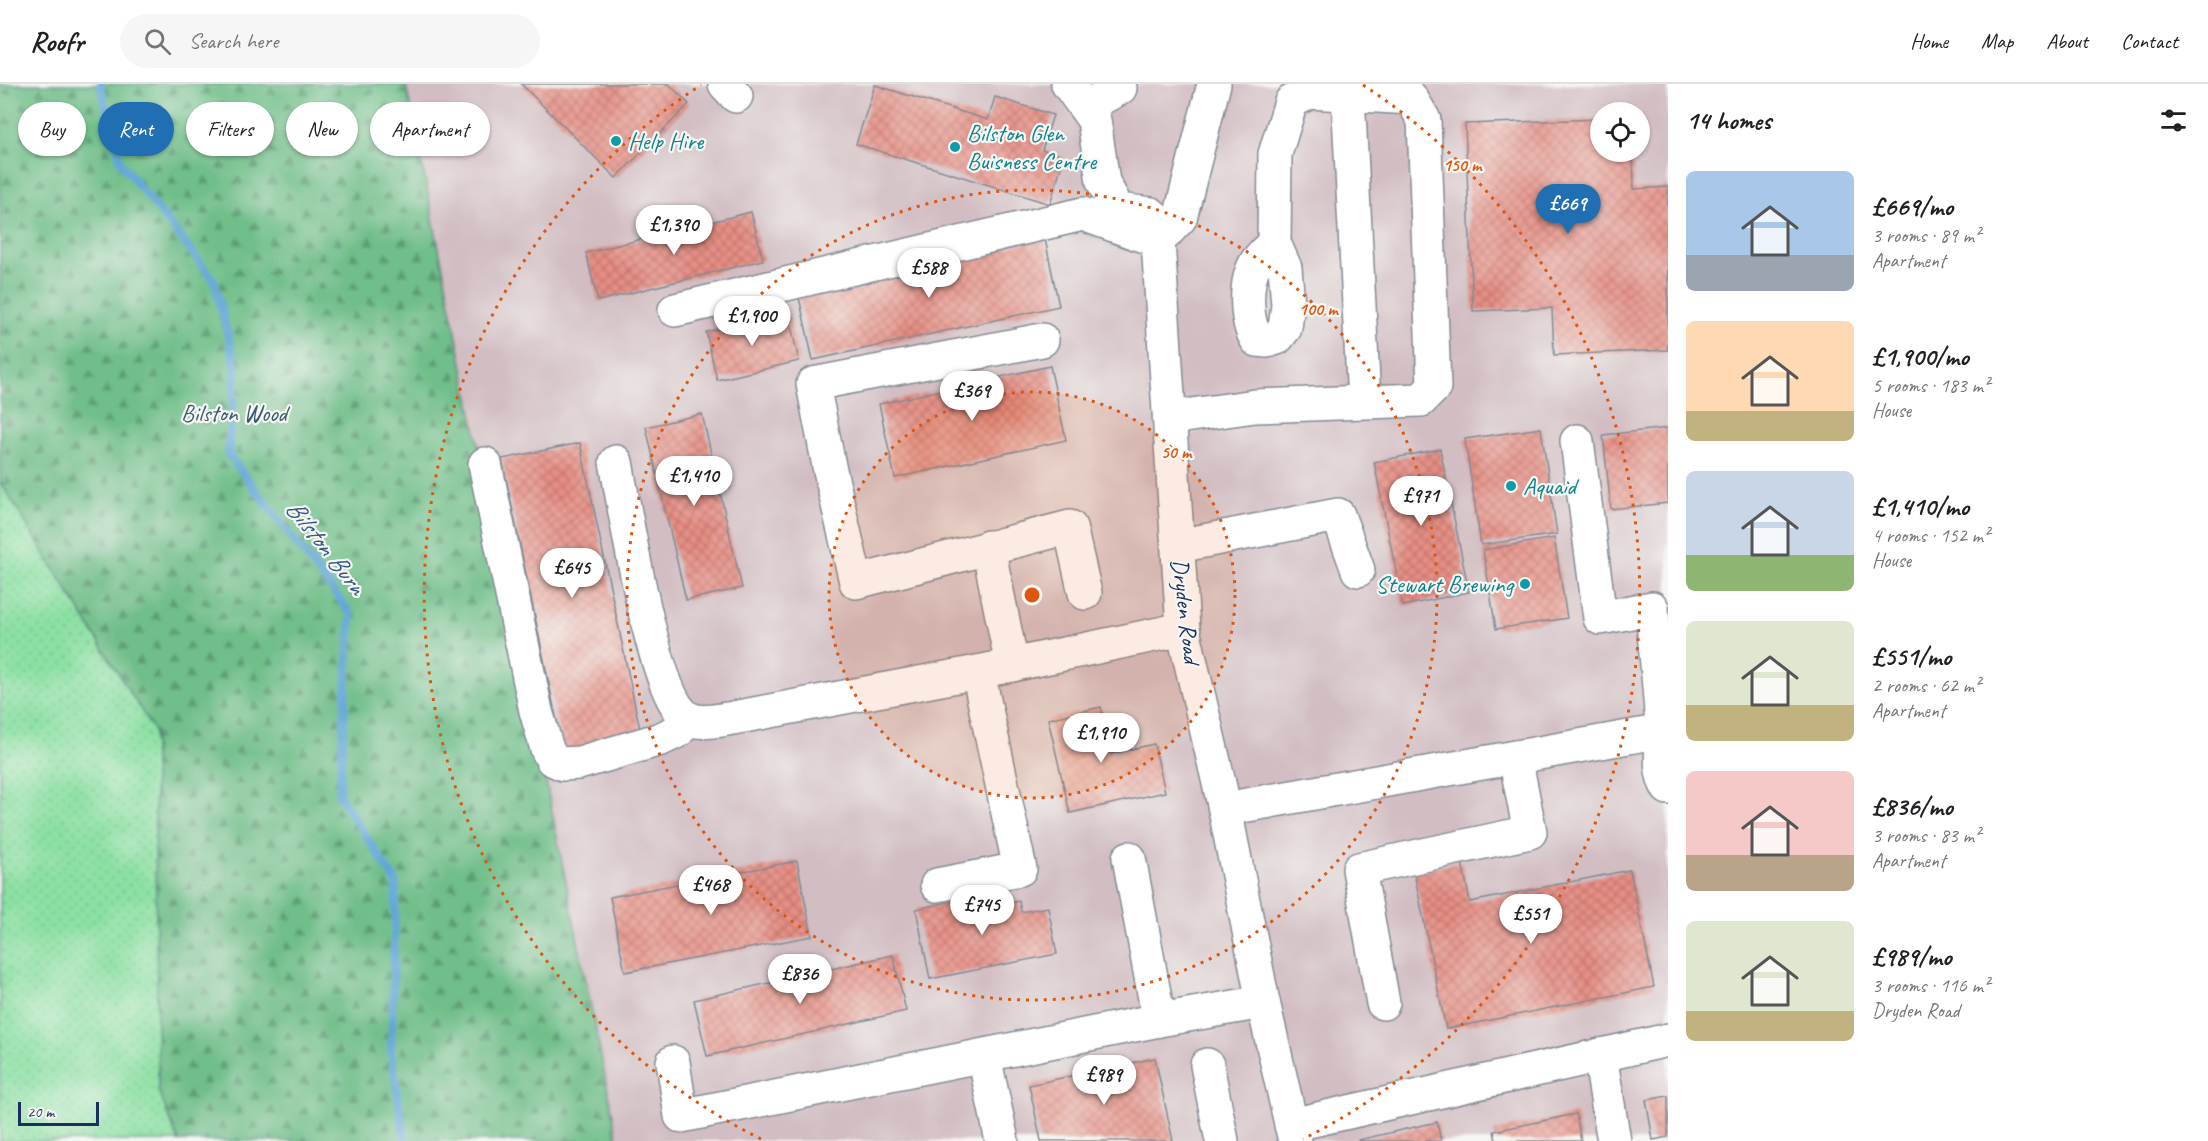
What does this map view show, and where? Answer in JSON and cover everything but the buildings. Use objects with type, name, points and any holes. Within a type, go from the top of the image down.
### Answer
[{"type":"street","name":"Dryden Road","points":[[1214,84],[1169,229],[1170,418],[1183,629],[1225,809],[1263,1002],[1293,1133]]},
{"type":"street","points":[[1120,88],[1076,95],[1094,120],[1103,182],[1118,210],[1169,229]]},
{"type":"street","points":[[1170,418],[1255,406],[1421,400],[1434,387],[1424,120],[1411,98],[1310,92],[1290,102],[1275,154],[1274,243]]},
{"type":"street","points":[[1348,95],[1364,401]]},
{"type":"street","points":[[675,310],[1083,214],[1169,229]]},
{"type":"street","points":[[1042,340],[813,384],[856,582],[1070,527],[1085,593]]},
{"type":"street","points":[[1577,441],[1600,618],[1652,608],[1665,730],[1661,767],[1663,780],[1668,788]]},
{"type":"street","points":[[616,462],[650,633],[658,662],[668,691],[679,712],[694,722],[733,718],[978,672],[1183,629]]},
{"type":"street","points":[[485,464],[536,711],[552,759],[563,764],[579,763],[661,739],[678,731],[687,718]]},
{"type":"street","points":[[1178,546],[1338,515],[1358,570]]},
{"type":"street","points":[[988,547],[1012,665]]},
{"type":"street","points":[[937,885],[1020,870],[978,672]]},
{"type":"street","points":[[1225,809],[1665,730]]},
{"type":"street","points":[[1383,1003],[1359,870],[1530,832],[1515,757]]},
{"type":"street","points":[[1129,858],[1159,1020]]},
{"type":"street","points":[[673,1062],[681,1116],[1159,1020],[1263,1002]]},
{"type":"street","points":[[1293,1133],[1600,1055],[1668,1040]]},
{"type":"street","points":[[1600,1055],[1614,1141]]},
{"type":"street","points":[[984,1056],[1002,1141]]},
{"type":"street","points":[[1207,1065],[1222,1141]]},
{"type":"shaded area","points":[[388,84],[1668,84],[1668,1141],[613,1141],[403,156],[490,156],[490,102],[392,102]]},
{"type":"green space","name":"Bilston Wood","points":[[0,84],[406,84],[410,102],[370,102],[370,156],[420,156],[618,1141],[179,1141],[158,1090],[154,731],[0,481]]},
{"type":"green space","points":[[0,481],[154,731],[158,1090],[179,1141],[0,1141]]},
{"type":"waterway","name":"Bilston Burn","points":[[100,84],[121,163],[214,280],[236,367],[228,454],[351,614],[339,795],[396,882],[391,1051],[405,1141]]},
{"type":"place","name":"Help Hire","points":[[616,141]]},
{"type":"place","name":"Bilston Glen Buisness Centre","points":[[955,147]]},
{"type":"place","name":"Aquaid","points":[[1511,486]]},
{"type":"place","name":"Stewart Brewing","points":[[1525,584]]}]
